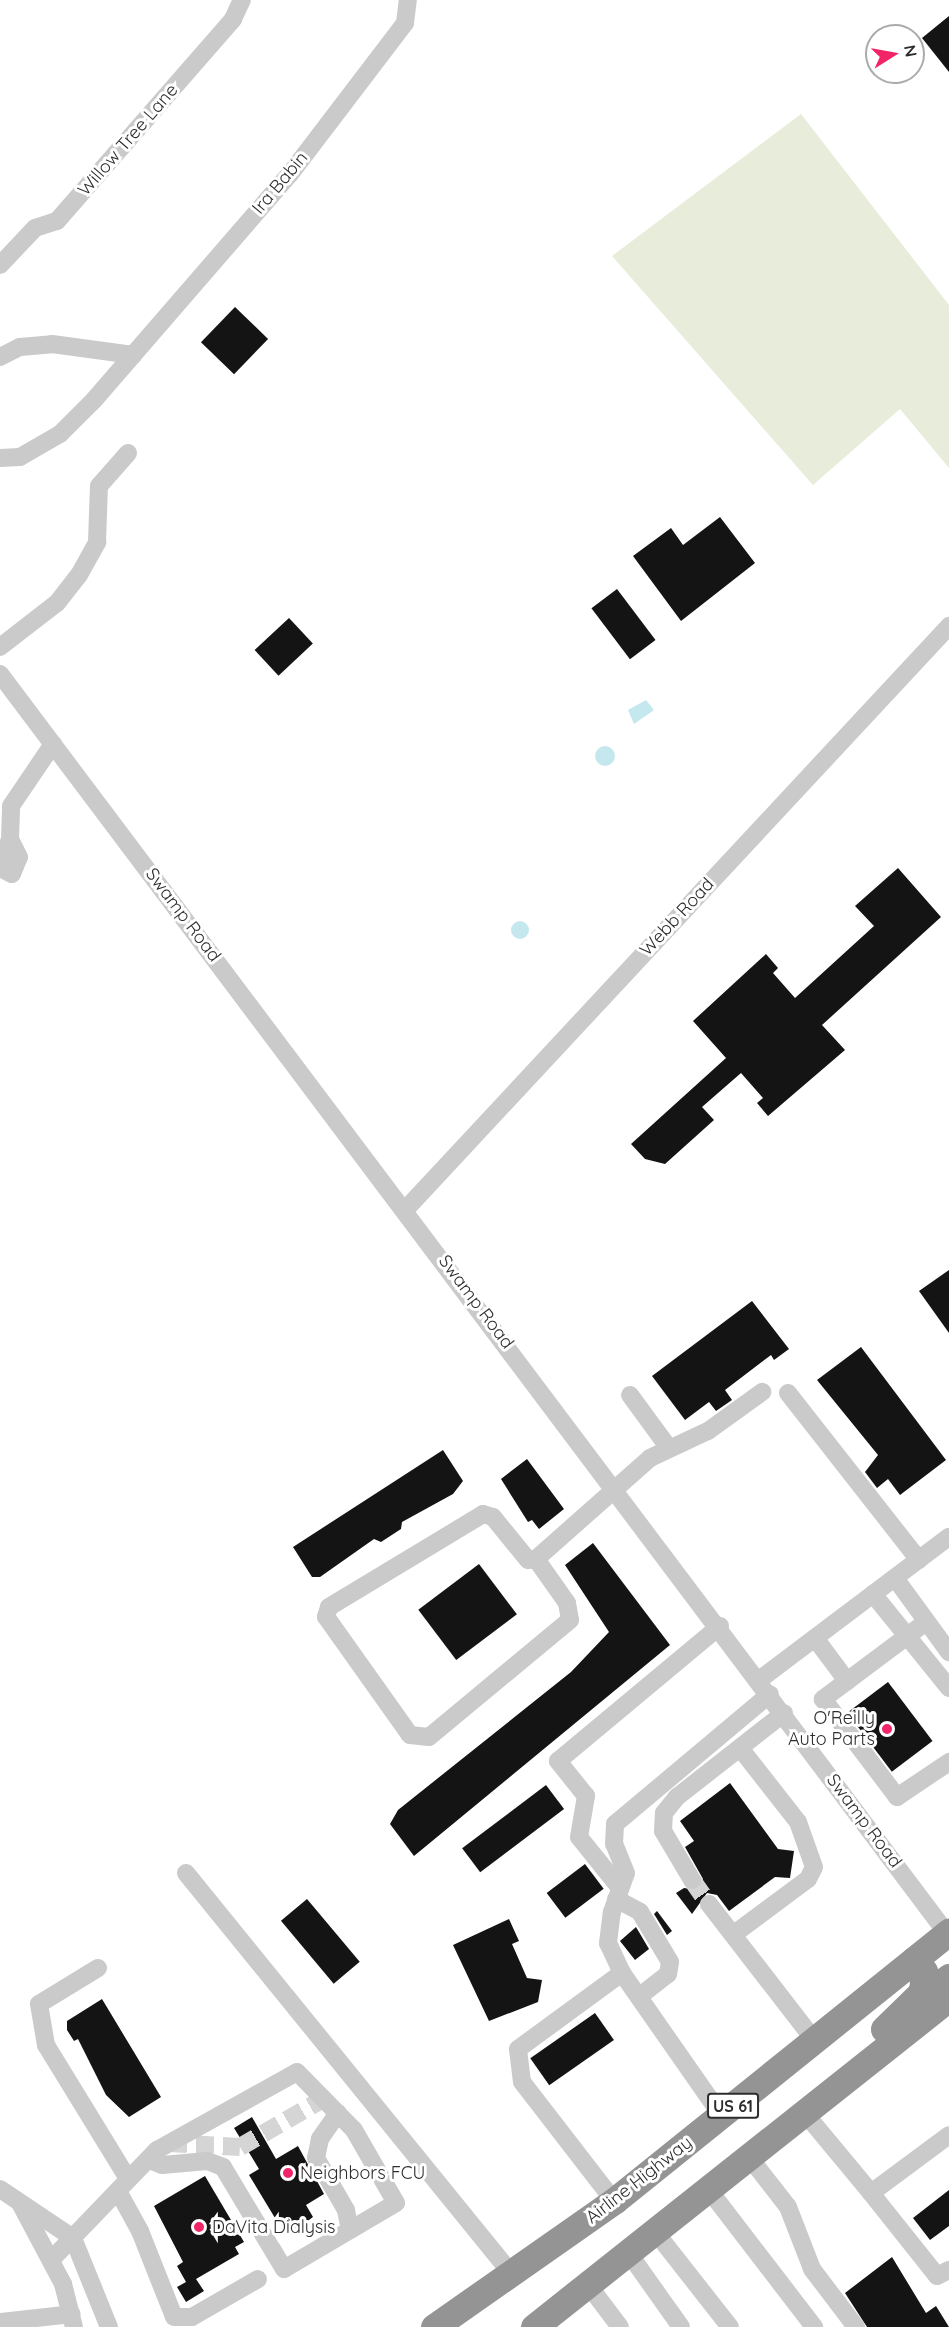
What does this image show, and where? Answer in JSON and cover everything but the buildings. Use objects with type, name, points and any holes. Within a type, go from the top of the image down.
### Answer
[{"type":"highway","name":"Airline Highway","points":[[434,2327],[614,2201],[948,1934]]},
{"type":"highway","points":[[881,2040],[922,1992],[924,1971],[914,1960]]},
{"type":"highway","points":[[881,2040],[949,1977]]},
{"type":"highway","name":"US 61","points":[[534,2327],[657,2234],[749,2157],[881,2040],[949,1998]]},
{"type":"street","name":"Willow Tree Lane","points":[[0,265],[35,228],[57,221],[233,19],[242,0]]},
{"type":"street","name":"Ira Babin","points":[[0,458],[21,457],[60,434],[133,355],[297,165],[405,23],[408,0]]},
{"type":"street","points":[[0,357],[20,347],[52,344],[133,355]]},
{"type":"street","points":[[0,647],[57,603],[79,575],[97,542],[99,486],[128,453]]},
{"type":"street","name":"Webb Road","points":[[406,1209],[949,626]]},
{"type":"street","name":"Swamp Road","points":[[0,674],[616,1486],[948,1934]]},
{"type":"street","points":[[10,839],[8,821],[17,793],[53,744]]},
{"type":"street","points":[[536,1559],[567,1603],[570,1620],[429,1737],[410,1735],[326,1617],[328,1607],[483,1515],[493,1517],[528,1560],[536,1559],[616,1486],[668,1447],[708,1431],[762,1392]]},
{"type":"street","points":[[788,1393],[919,1560]]},
{"type":"street","points":[[630,1395],[668,1447]]},
{"type":"street","points":[[587,1513],[629,1504]]},
{"type":"street","points":[[721,2115],[622,1973],[608,1943],[618,1894],[626,1874],[614,1844],[615,1824],[765,1687],[815,1638],[949,1537]]},
{"type":"street","points":[[895,1578],[949,1652]]},
{"type":"street","points":[[873,1594],[949,1688]]},
{"type":"street","points":[[926,1622],[823,1699],[897,1797],[949,1762]]},
{"type":"street","points":[[639,1997],[668,1974],[670,1962],[640,1912],[618,1894],[579,1837],[586,1796],[558,1761],[720,1626]]},
{"type":"street","points":[[815,1638],[847,1681]]},
{"type":"street","points":[[692,1880],[663,1831],[664,1813],[677,1797],[784,1713]]},
{"type":"street","points":[[734,1934],[808,1879],[814,1867],[798,1822],[740,1748]]},
{"type":"street","points":[[186,1874],[512,2273]]},
{"type":"street","points":[[709,1904],[814,2040]]},
{"type":"street","points":[[98,1968],[39,2004],[46,2045],[123,2185],[174,2317],[192,2317],[258,2279]]},
{"type":"street","points":[[614,2201],[522,2082],[518,2049],[622,1973]]},
{"type":"street","points":[[51,2260],[123,2185],[152,2161],[157,2150],[297,2072],[354,2130],[396,2203],[284,2269],[223,2167],[207,2161],[162,2165],[152,2161]]},
{"type":"street","points":[[803,2110],[937,2277],[949,2270]]},
{"type":"street","points":[[338,2114],[320,2139],[316,2158],[346,2210],[350,2230]]},
{"type":"street","points":[[871,2193],[949,2135]]},
{"type":"street","points":[[749,2157],[788,2207],[812,2269],[856,2327]]},
{"type":"street","points":[[0,2189],[73,2238],[109,2327]]},
{"type":"street","points":[[710,2190],[814,2327]]},
{"type":"street","points":[[0,2322],[73,2320],[51,2260],[18,2199]]},
{"type":"street","points":[[657,2234],[730,2327]]},
{"type":"street","points":[[630,2255],[681,2327]]},
{"type":"street","points":[[589,2286],[620,2327]]},
{"type":"green space","points":[[801,114],[949,305],[949,468],[900,409],[813,485],[612,256]]},
{"type":"water","points":[[646,700],[654,710],[634,724],[628,710]]},
{"type":"water","points":[[605,746],[612,749],[615,756],[612,763],[605,766],[598,763],[595,756],[598,749]]},
{"type":"water","points":[[520,921],[526,924],[529,930],[526,936],[520,939],[514,936],[511,930],[514,924]]},
{"type":"tunnel","points":[[692,1880],[709,1904]]},
{"type":"tunnel","points":[[169,2143],[240,2147],[323,2099]]},
{"type":"place","name":"O'Reilly Auto Parts","points":[[887,1729]]},
{"type":"place","name":"Neighbors FCU","points":[[288,2173]]},
{"type":"place","name":"DaVita Dialysis","points":[[199,2227]]}]
